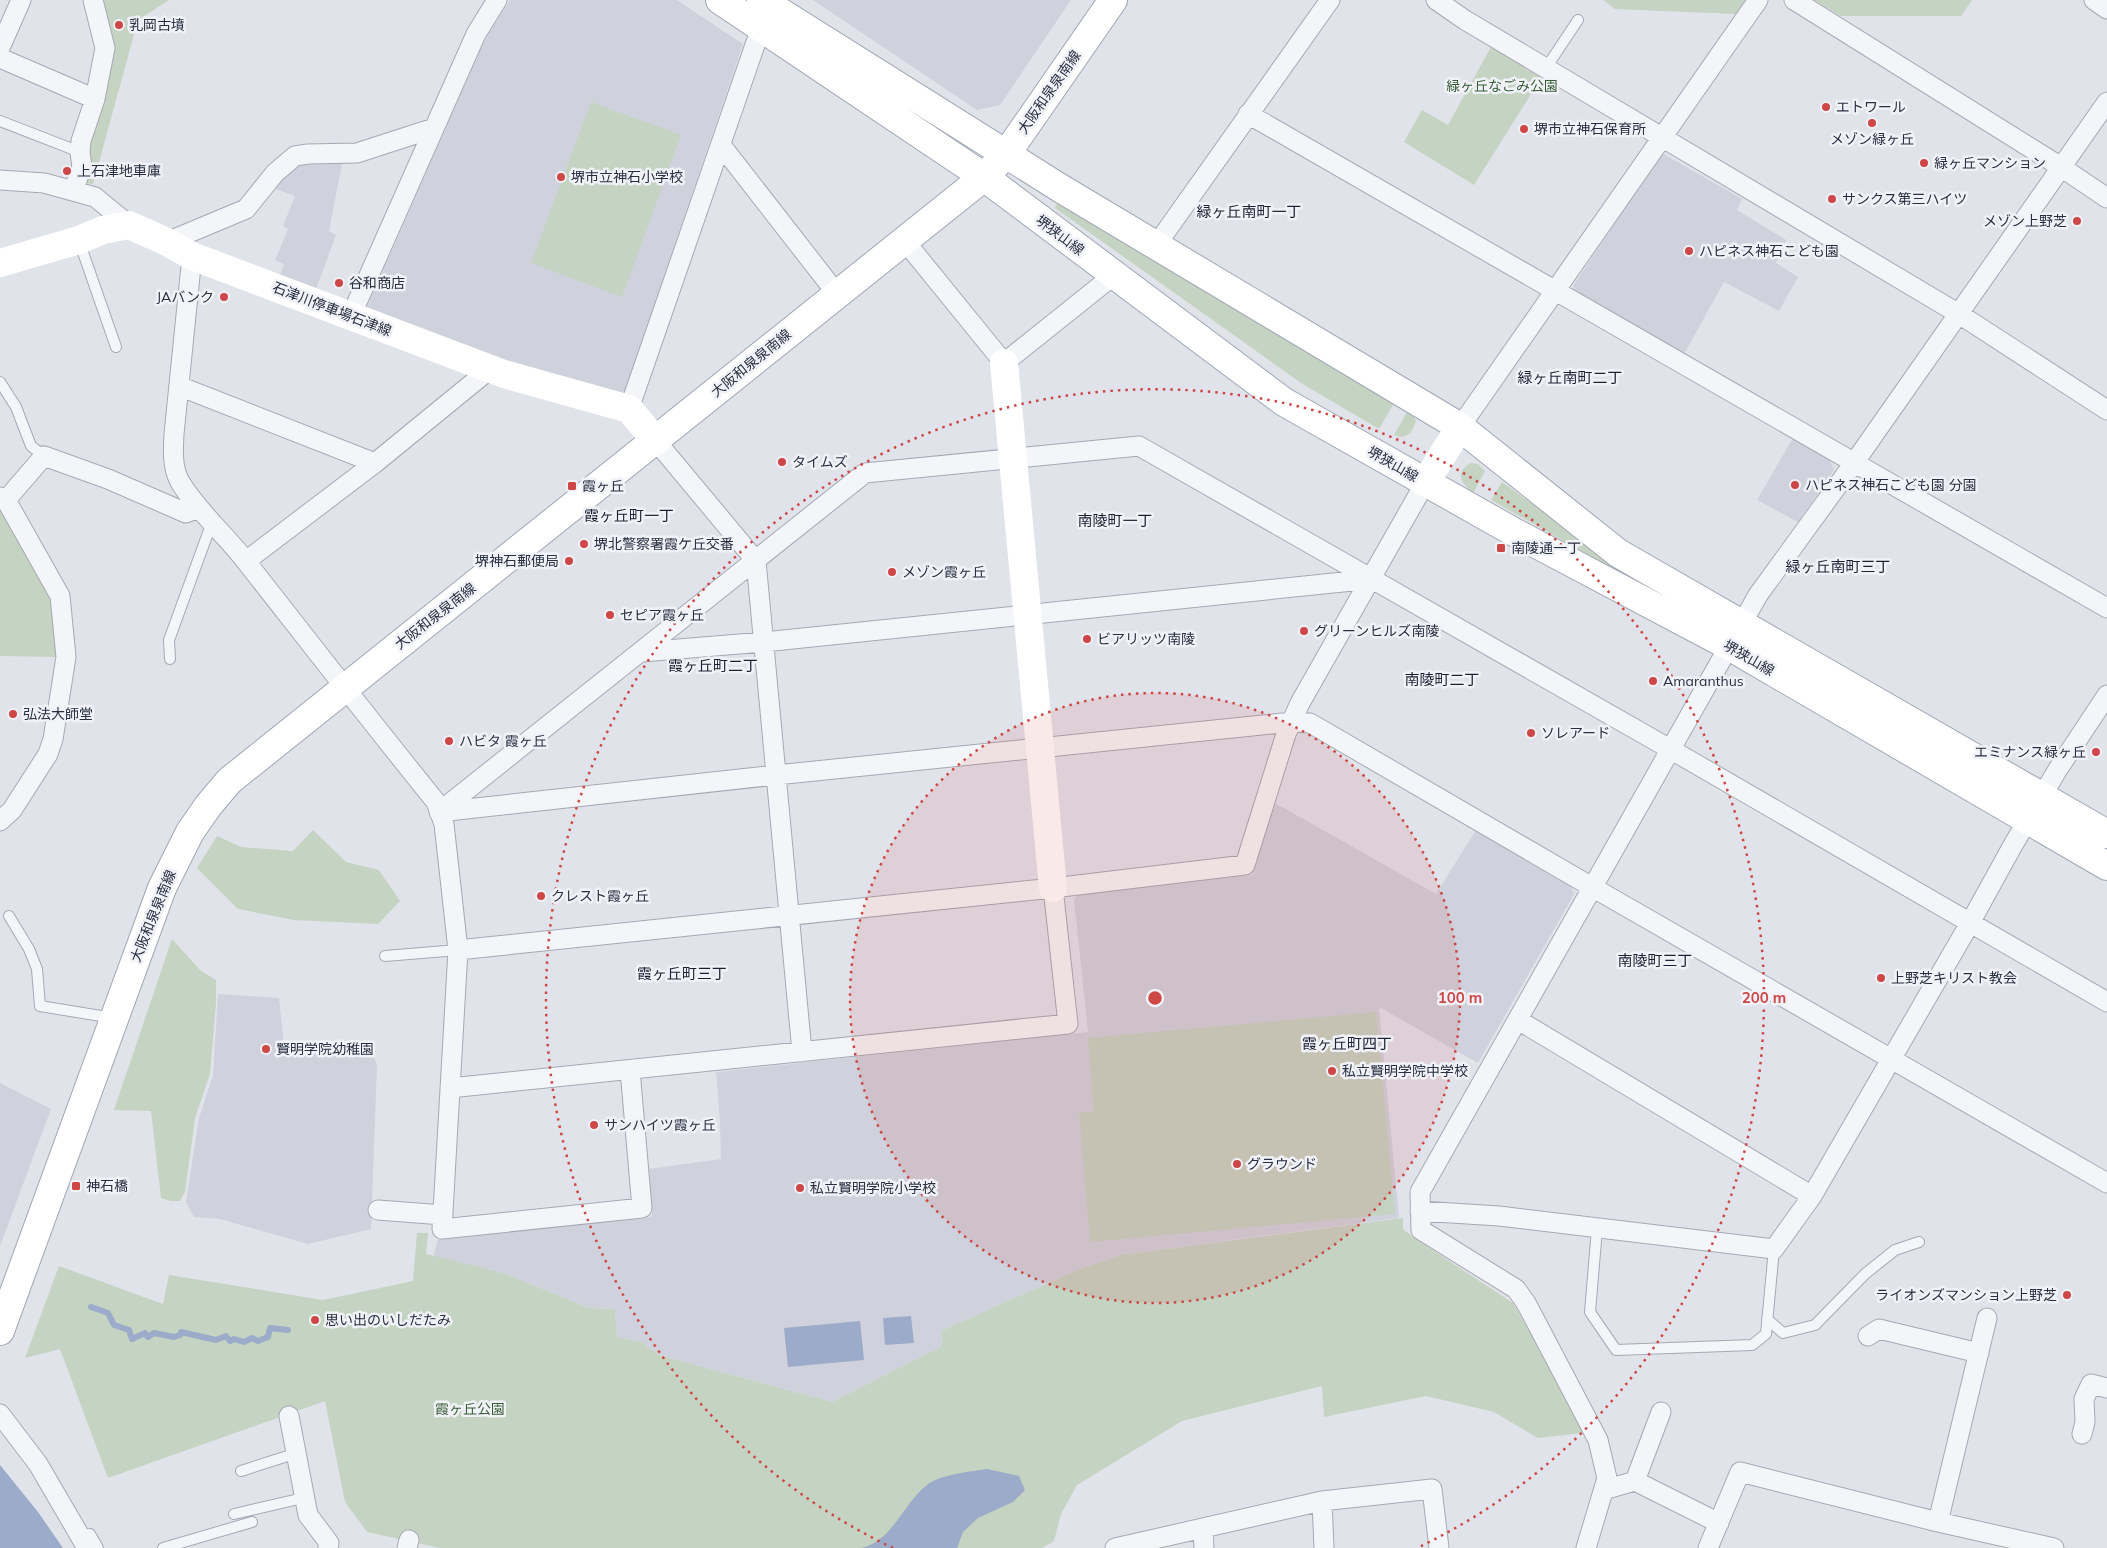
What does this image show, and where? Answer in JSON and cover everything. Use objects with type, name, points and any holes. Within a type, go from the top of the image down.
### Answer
[{"type":"main road","name":"堺狭山線","points":[[720,0],[984,177],[1284,402],[1425,482],[1735,635],[2043,797],[2107,834]]},
{"type":"main road","name":"堺狭山線","points":[[762,0],[1060,188],[1157,244],[1284,323],[1460,427],[1618,553],[1735,635],[2029,820],[2107,866]]},
{"type":"main road","name":"大阪和泉泉南線","points":[[0,1331],[162,888],[190,832],[208,806],[229,781],[984,177],[1007,153],[1112,0]]},
{"type":"main road","name":"石津川停車場石津線","points":[[129,225],[167,242],[192,256],[490,369],[629,409]]},
{"type":"main road","points":[[0,263],[79,240],[103,230],[129,225]]},
{"type":"main road","points":[[1004,363],[1053,888]]},
{"type":"main road","points":[[629,409],[656,441]]},
{"type":"main road","points":[[1425,482],[1460,427]]},
{"type":"street","points":[[0,48],[21,0]]},
{"type":"street","points":[[74,191],[82,167],[80,152],[95,99],[104,48],[93,0]]},
{"type":"street","points":[[351,316],[476,34],[497,0]]},
{"type":"street","points":[[1157,244],[1330,0]]},
{"type":"street","points":[[1436,0],[1465,20],[1959,314],[2107,410]]},
{"type":"street","points":[[1460,427],[1758,0]]},
{"type":"street","points":[[1794,0],[2062,167],[2107,198]]},
{"type":"street","points":[[2094,0],[2107,9]]},
{"type":"street","points":[[629,409],[756,42],[765,30]]},
{"type":"street","points":[[0,58],[95,99]]},
{"type":"street","points":[[1586,1548],[1607,1478],[1598,1440],[1526,1303],[1516,1289],[1421,1230],[1420,1192],[1758,595],[1854,463],[2107,102]]},
{"type":"street","points":[[1248,114],[2107,608]]},
{"type":"street","points":[[167,242],[246,209],[275,173],[296,156],[357,153],[384,146],[434,128]]},
{"type":"street","points":[[721,145],[837,294]]},
{"type":"street","points":[[0,180],[44,183],[95,197],[129,225]]},
{"type":"street","points":[[904,240],[1004,363],[1114,275]]},
{"type":"street","points":[[192,256],[172,460],[180,481],[199,508],[246,561],[344,689],[436,802],[444,824],[458,950],[442,1229],[642,1208],[630,1070]]},
{"type":"street","points":[[246,561],[376,463],[490,369]]},
{"type":"street","points":[[180,386],[376,463]]},
{"type":"street","points":[[656,441],[756,561],[802,1052]]},
{"type":"street","points":[[440,812],[865,473],[1139,446],[1670,749],[2107,1002]]},
{"type":"street","points":[[4,813],[48,754],[53,739],[66,657],[60,596],[3,498],[44,456],[108,479],[186,513],[199,508]]},
{"type":"street","points":[[458,950],[1053,888],[1245,865],[1286,734],[1300,702],[1425,482]]},
{"type":"street","points":[[642,652],[1027,616],[1372,578]]},
{"type":"street","points":[[1420,1211],[1499,1216],[1774,1249],[1812,1196],[2013,845],[2058,769],[2107,695]]},
{"type":"street","points":[[440,812],[1292,722],[1310,723],[2107,1183]]},
{"type":"street","points":[[450,1088],[1068,1024],[1053,888]]},
{"type":"street","points":[[1518,1020],[1812,1196]]},
{"type":"street","points":[[378,1210],[443,1214]]},
{"type":"street","points":[[1938,1522],[1987,1318]]},
{"type":"street","points":[[1868,1336],[1879,1330],[1979,1353]]},
{"type":"street","points":[[2082,1434],[2085,1422],[2084,1399],[2090,1384],[2107,1388]]},
{"type":"street","points":[[1635,1481],[1661,1412]]},
{"type":"street","points":[[0,1414],[38,1464],[88,1545]]},
{"type":"street","points":[[289,1416],[297,1453],[303,1498],[308,1515],[329,1543],[328,1548]]},
{"type":"street","points":[[1708,1548],[1740,1472],[2032,1546],[2054,1548]]},
{"type":"street","points":[[1604,1490],[1635,1481],[1719,1523]]},
{"type":"street","points":[[1114,1548],[1322,1501],[1432,1489],[1439,1548]]},
{"type":"street","points":[[1322,1501],[1324,1548]]},
{"type":"street","points":[[1203,1528],[1204,1548]]},
{"type":"lane","points":[[1546,68],[1578,20]]},
{"type":"lane","points":[[0,121],[80,152]]},
{"type":"lane","points":[[79,240],[116,347]]},
{"type":"lane","points":[[0,382],[16,407],[31,446],[44,456]]},
{"type":"lane","points":[[170,659],[169,640],[212,522]]},
{"type":"lane","points":[[9,916],[29,949],[37,969],[40,1006],[115,1018]]},
{"type":"lane","points":[[385,956],[458,950]]},
{"type":"lane","points":[[1597,1229],[1590,1312],[1616,1350],[1752,1345],[1766,1334],[1774,1249]]},
{"type":"lane","points":[[1767,1319],[1783,1333],[1815,1325],[1866,1274],[1895,1250],[1919,1242]]},
{"type":"lane","points":[[241,1471],[297,1453]]},
{"type":"lane","points":[[234,1514],[303,1498]]},
{"type":"lane","points":[[163,1548],[252,1522]]},
{"type":"shaded area","name":"堺市立神石小学校","points":[[510,0],[677,0],[743,44],[625,391],[618,394],[495,358],[367,307],[480,50]]},
{"type":"shaded area","points":[[813,0],[1071,0],[1000,105],[977,110]]},
{"type":"shaded area","name":"ハピネス神石こども園","points":[[1662,153],[1742,199],[1737,210],[1786,240],[1776,263],[1798,277],[1779,311],[1724,282],[1684,354],[1577,294],[1573,286]]},
{"type":"shaded area","points":[[298,159],[343,159],[329,231],[336,235],[315,292],[279,278],[284,264],[275,260],[288,229],[283,226],[295,196],[270,187]]},
{"type":"shaded area","name":"ハピネス神石こども園 分園","points":[[1793,438],[1829,458],[1834,470],[1798,522],[1757,500]]},
{"type":"shaded area","points":[[1275,803],[1436,894],[1476,830],[1570,883],[1574,894],[1478,1063],[1379,1007],[1399,1218],[1120,1255],[1073,1272],[941,1331],[942,1346],[832,1402],[662,1356],[645,1346],[645,1343],[617,1337],[615,1309],[589,1308],[503,1273],[433,1257],[438,1239],[652,1217],[648,1169],[721,1159],[716,1072],[1088,1032],[1074,899],[1078,893],[1253,875]]},
{"type":"shaded area","points":[[218,994],[279,998],[284,1046],[369,1044],[377,1065],[371,1229],[308,1244],[220,1219],[194,1217],[186,1202],[199,1118],[213,1075]]},
{"type":"shaded area","points":[[0,1083],[51,1109],[0,1246]]},
{"type":"green space","points":[[102,0],[169,0],[138,20],[93,184],[86,183],[92,164],[87,147]]},
{"type":"green space","points":[[1603,0],[1746,0],[1736,14],[1615,9]]},
{"type":"green space","points":[[1814,0],[1972,0],[1961,16],[1841,16]]},
{"type":"green space","name":"緑ヶ丘なごみ公園","points":[[1492,45],[1543,75],[1474,185],[1404,142],[1422,110],[1448,125]]},
{"type":"green space","points":[[591,102],[681,135],[622,297],[531,263]]},
{"type":"green space","points":[[1058,201],[1394,403],[1379,429],[1301,383],[1055,208]]},
{"type":"green space","points":[[1409,409],[1416,421],[1413,429],[1406,436],[1394,435]]},
{"type":"green space","points":[[1471,463],[1478,464],[1485,471],[1473,493],[1461,478],[1462,470]]},
{"type":"green space","points":[[1502,482],[1608,559],[1690,607],[1688,611],[1491,500]]},
{"type":"green space","points":[[0,510],[50,597],[58,657],[0,656]]},
{"type":"green space","points":[[313,830],[346,862],[379,870],[400,901],[378,924],[294,920],[238,909],[197,868],[217,836],[241,847],[293,851]]},
{"type":"green space","points":[[172,939],[200,970],[216,980],[210,1074],[195,1118],[185,1192],[180,1201],[161,1198],[151,1111],[114,1110]]},
{"type":"green space","name":"グラウンド","points":[[1376,1012],[1395,1214],[1090,1242],[1079,1113],[1094,1111],[1088,1038]]},
{"type":"green space","name":"霞ヶ丘公園","points":[[1403,1218],[1403,1229],[1414,1238],[1513,1303],[1569,1401],[1583,1433],[1538,1438],[1494,1412],[1426,1396],[1324,1417],[1322,1386],[1182,1421],[1077,1485],[1061,1514],[1054,1541],[1042,1548],[440,1548],[367,1532],[345,1502],[325,1401],[108,1478],[60,1349],[25,1358],[59,1266],[163,1304],[169,1275],[323,1300],[413,1281],[417,1233],[428,1233],[426,1254],[503,1273],[589,1308],[615,1309],[617,1337],[645,1343],[645,1346],[662,1356],[832,1402],[942,1346],[941,1331],[1073,1272],[1120,1255]]},
{"type":"water","points":[[911,1316],[914,1343],[885,1345],[883,1318]]},
{"type":"water","points":[[860,1321],[864,1360],[788,1367],[784,1328]]},
{"type":"water","points":[[0,1465],[38,1512],[63,1548],[0,1548]]},
{"type":"water","points":[[987,1469],[1019,1476],[1025,1490],[1013,1502],[978,1518],[963,1532],[957,1548],[861,1548],[872,1544],[890,1530],[919,1492],[933,1481],[956,1474]]},
{"type":"waterway","points":[[91,1307],[108,1313],[114,1325],[129,1330],[132,1339],[145,1333],[148,1337],[154,1333],[174,1337],[180,1335],[181,1332],[216,1340],[226,1336],[230,1341],[234,1339],[244,1342],[252,1338],[258,1341],[268,1337],[270,1328],[288,1330]]},
{"type":"place","name":"乳岡古墳","points":[[119,25]]},
{"type":"place","name":"エトワール","points":[[1826,107]]},
{"type":"place","name":"メゾン緑ヶ丘","points":[[1872,123]]},
{"type":"place","name":"堺市立神石保育所","points":[[1524,129]]},
{"type":"place","name":"緑ヶ丘マンション","points":[[1924,163]]},
{"type":"place","name":"上石津地車庫","points":[[67,171]]},
{"type":"place","name":"堺市立神石小学校","points":[[561,177]]},
{"type":"place","name":"サンクス第三ハイツ","points":[[1832,199]]},
{"type":"place","name":"メゾン上野芝","points":[[2077,221]]},
{"type":"place","name":"ハピネス神石こども園","points":[[1689,251]]},
{"type":"place","name":"谷和商店","points":[[339,283]]},
{"type":"place","name":"JAバンク","points":[[224,297]]},
{"type":"place","name":"タイムズ","points":[[782,462]]},
{"type":"place","name":"ハピネス神石こども園 分園","points":[[1795,485]]},
{"type":"place","name":"霞ヶ丘","points":[[572,486]]},
{"type":"place","name":"堺北警察署霞ケ丘交番","points":[[584,544]]},
{"type":"place","name":"南陵通一丁","points":[[1501,548]]},
{"type":"place","name":"堺神石郵便局","points":[[569,561]]},
{"type":"place","name":"メゾン霞ヶ丘","points":[[892,572]]},
{"type":"place","name":"セピア霞ヶ丘","points":[[610,615]]},
{"type":"place","name":"グリーンヒルズ南陵","points":[[1304,631]]},
{"type":"place","name":"ビアリッツ南陵","points":[[1087,639]]},
{"type":"place","name":"Amaranthus","points":[[1653,681]]},
{"type":"place","name":"弘法大師堂","points":[[13,714]]},
{"type":"place","name":"ソレアード","points":[[1531,733]]},
{"type":"place","name":"ハビタ 霞ヶ丘","points":[[449,741]]},
{"type":"place","name":"エミナンス緑ヶ丘","points":[[2096,752]]},
{"type":"place","name":"クレスト霞ヶ丘","points":[[541,896]]},
{"type":"place","name":"上野芝キリスト教会","points":[[1881,978]]},
{"type":"place","name":"賢明学院幼稚園","points":[[266,1049]]},
{"type":"place","name":"私立賢明学院中学校","points":[[1332,1071]]},
{"type":"place","name":"サンハイツ霞ヶ丘","points":[[594,1125]]},
{"type":"place","name":"グラウンド","points":[[1237,1164]]},
{"type":"place","name":"神石橋","points":[[76,1186]]},
{"type":"place","name":"私立賢明学院小学校","points":[[800,1188]]},
{"type":"place","name":"ライオンズマンション上野芝","points":[[2067,1295]]},
{"type":"place","name":"思い出のいしだたみ","points":[[315,1320]]},
{"type":"district","name":"緑ヶ丘南町一丁","points":[[1249,211]]},
{"type":"district","name":"緑ヶ丘南町二丁","points":[[1570,377]]},
{"type":"district","name":"霞ヶ丘町一丁","points":[[629,515]]},
{"type":"district","name":"南陵町一丁","points":[[1115,520]]},
{"type":"district","name":"緑ヶ丘南町三丁","points":[[1838,566]]},
{"type":"district","name":"霞ヶ丘町二丁","points":[[713,665]]},
{"type":"district","name":"南陵町二丁","points":[[1442,679]]},
{"type":"district","name":"南陵町三丁","points":[[1655,960]]},
{"type":"district","name":"霞ヶ丘町三丁","points":[[682,973]]},
{"type":"district","name":"霞ヶ丘町四丁","points":[[1347,1043]]}]
